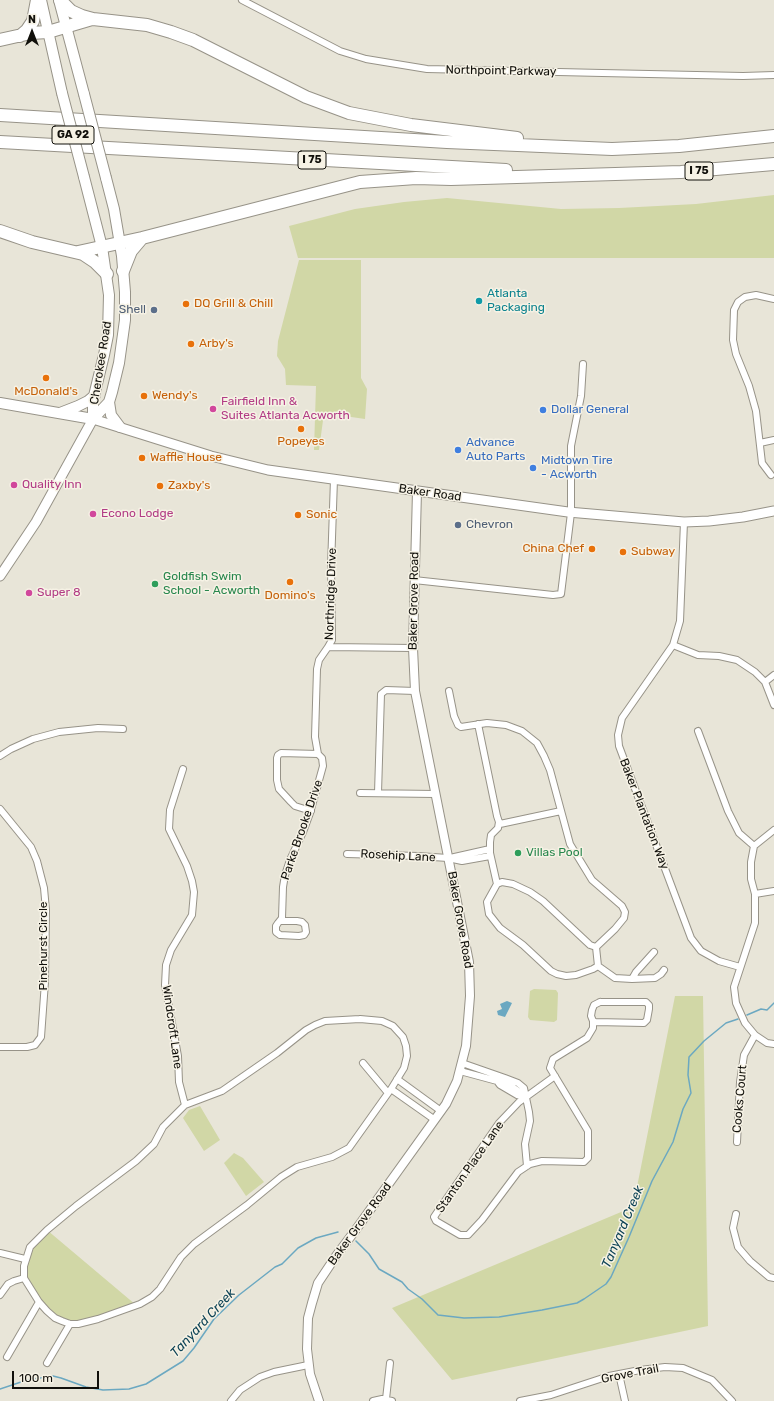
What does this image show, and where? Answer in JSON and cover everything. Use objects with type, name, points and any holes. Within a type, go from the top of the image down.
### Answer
[{"type":"highway","points":[[20,36],[27,30],[33,21],[37,0]]},
{"type":"highway","points":[[60,0],[74,13],[93,19],[147,25],[171,32],[214,50],[306,97],[334,108],[364,116],[450,130],[612,149]]},
{"type":"highway","points":[[0,40],[48,32],[93,19]]},
{"type":"highway","name":"I 75","points":[[0,115],[447,142],[612,149],[679,146],[774,136]]},
{"type":"highway","name":"I 75","points":[[0,142],[516,171],[624,175],[774,164]]},
{"type":"highway","points":[[78,252],[142,238],[341,186],[367,181],[416,178],[451,179],[624,175]]},
{"type":"highway","points":[[0,231],[32,242],[78,252],[95,262],[106,274]]},
{"type":"highway","points":[[123,271],[131,251],[142,238]]},
{"type":"main road","name":"Cherokee Road","points":[[41,0],[62,93],[102,247],[109,296],[108,335],[95,394],[93,419]]},
{"type":"main road","name":"Cherokee Road","points":[[60,0],[114,209],[123,271],[125,306],[122,346],[118,372],[109,402],[93,419]]},
{"type":"main road","points":[[59,413],[88,401],[95,394]]},
{"type":"main road","points":[[0,402],[93,419],[36,522],[0,576]]},
{"type":"main road","points":[[109,402],[111,415],[120,427]]},
{"type":"main road","name":"Baker Road","points":[[93,419],[211,456],[268,470],[571,513],[684,522],[722,520],[774,511]]},
{"type":"street","name":"Northpoint Parkway","points":[[242,0],[340,51],[366,59],[427,69],[743,76],[774,75]]},
{"type":"street","points":[[771,476],[762,463],[756,411],[749,386],[736,354],[733,340],[734,310],[738,302],[745,297],[756,295],[774,298]]},
{"type":"street","points":[[414,580],[554,595],[561,594],[571,513],[571,446],[581,396],[583,364]]},
{"type":"street","points":[[760,443],[774,440]]},
{"type":"street","name":"Northridge Drive","points":[[334,479],[331,567],[332,640],[328,648],[413,648]]},
{"type":"street","name":"Baker Grove Road","points":[[319,1401],[312,1384],[308,1365],[307,1340],[308,1318],[318,1283],[435,1120],[453,1090],[461,1067],[469,1009],[470,975],[466,942],[415,691],[413,648],[417,491]]},
{"type":"street","name":"Baker Plantation Way","points":[[684,522],[680,621],[673,645],[622,718],[618,735],[619,746],[691,938],[701,951],[719,961],[740,967]]},
{"type":"street","points":[[673,645],[698,655],[719,656],[737,660],[755,672],[765,682],[774,706]]},
{"type":"street","name":"Parke Brooke Drive","points":[[280,921],[302,922],[305,925],[306,932],[304,935],[300,936],[280,935],[276,932],[276,926],[282,918],[283,886],[285,875],[303,832],[323,766],[322,758],[318,754],[315,737],[317,669],[319,660],[328,648]]},
{"type":"street","points":[[765,682],[774,675]]},
{"type":"street","points":[[378,793],[381,694],[386,690],[415,691]]},
{"type":"street","points":[[449,691],[454,716],[458,725],[461,727],[492,723],[514,727],[530,736],[537,743],[550,770],[570,844],[592,880],[622,906],[624,910],[625,916],[621,922],[596,947]]},
{"type":"street","points":[[478,724],[500,824],[491,835],[490,853],[497,884],[487,902],[489,914],[500,928],[529,949],[551,971],[557,974],[566,976],[576,975],[588,972],[598,966]]},
{"type":"street","points":[[0,756],[33,739],[59,732],[98,728],[123,729]]},
{"type":"street","points":[[698,731],[739,833],[754,846]]},
{"type":"street","points":[[310,811],[296,806],[286,798],[279,789],[277,780],[277,758],[281,753],[318,754]]},
{"type":"street","name":"Windcroft Lane","points":[[183,769],[170,810],[169,829],[187,866],[194,892],[192,915],[171,950],[166,965],[165,985],[178,1056],[179,1082],[185,1105]]},
{"type":"street","points":[[360,793],[436,794]]},
{"type":"street","name":"Pinehurst Circle","points":[[0,809],[30,847],[37,861],[44,888],[46,910],[45,982],[40,1037],[35,1045],[26,1047],[0,1047]]},
{"type":"street","points":[[500,824],[561,810]]},
{"type":"street","points":[[774,830],[754,846],[751,862],[751,879],[755,894],[755,923],[734,987],[736,1003],[745,1022],[755,1035],[767,1043],[774,1044]]},
{"type":"street","name":"Rosehip Lane","points":[[347,854],[448,858],[462,861],[490,853]]},
{"type":"street","points":[[497,884],[502,882],[513,884],[534,895],[558,914],[590,945],[596,947]]},
{"type":"street","points":[[755,894],[774,891]]},
{"type":"street","points":[[596,947],[598,966],[615,978],[655,978],[664,970]]},
{"type":"street","points":[[632,979],[636,972],[654,952]]},
{"type":"street","points":[[600,1002],[646,1002],[649,1005],[647,1020],[644,1023],[593,1021],[591,1016],[592,1010],[594,1005],[600,1002]]},
{"type":"street","points":[[372,1020],[382,1021],[393,1026],[403,1037],[407,1051],[405,1065],[397,1079],[349,1148],[337,1155],[297,1167],[281,1177],[247,1205],[187,1250],[160,1289],[152,1297],[140,1304],[98,1319],[78,1324],[70,1324],[55,1318],[39,1302],[24,1278],[25,1259],[30,1247],[47,1230],[76,1206],[136,1161],[154,1144],[163,1127],[185,1105],[222,1091],[315,1024],[325,1021],[372,1020]]},
{"type":"street","name":"Stanton Place Lane","points":[[525,1097],[509,1111],[486,1142],[438,1211],[434,1218],[436,1221],[460,1235],[468,1235],[482,1220],[518,1172],[527,1166],[542,1161],[584,1162],[588,1158],[588,1131],[550,1068],[553,1059],[587,1038],[593,1028],[593,1021]]},
{"type":"street","name":"Cooks Court","points":[[737,1142],[740,1082],[744,1055],[755,1035]]},
{"type":"street","points":[[363,1063],[389,1091],[435,1120]]},
{"type":"street","points":[[461,1067],[497,1081],[505,1082],[520,1091],[525,1097],[528,1104],[530,1121],[525,1144],[527,1166]]},
{"type":"street","points":[[461,1067],[488,1071],[518,1083],[524,1088],[525,1097]]},
{"type":"street","points":[[525,1097],[555,1076]]},
{"type":"street","points":[[397,1079],[441,1111]]},
{"type":"street","points":[[736,1214],[734,1228],[738,1247],[750,1262],[769,1277],[774,1278]]},
{"type":"street","points":[[0,1253],[25,1259]]},
{"type":"street","points":[[0,1296],[8,1284],[24,1278]]},
{"type":"street","points":[[7,1357],[39,1302]]},
{"type":"street","points":[[47,1363],[70,1324]]},
{"type":"street","points":[[373,1401],[389,1400],[390,1364]]},
{"type":"street","points":[[231,1401],[240,1390],[260,1377],[274,1372],[308,1365]]},
{"type":"street","name":"Grove Trail","points":[[520,1401],[551,1398],[609,1376],[666,1367],[683,1368],[712,1380],[732,1401]]},
{"type":"street","points":[[619,1374],[625,1401]]},
{"type":"green space","points":[[774,195],[774,258],[298,258],[289,226],[355,209],[447,198],[561,209],[696,204]]},
{"type":"green space","points":[[299,260],[361,260],[361,378],[367,389],[365,419],[324,413],[319,450],[314,450],[316,386],[286,385],[285,369],[277,356],[278,341]]},
{"type":"green space","points":[[534,989],[556,990],[558,993],[557,1020],[554,1022],[530,1020],[528,1017],[530,991]]},
{"type":"green space","points":[[675,996],[703,996],[708,1326],[452,1380],[392,1308],[633,1207]]},
{"type":"green space","points":[[200,1106],[220,1140],[204,1151],[183,1118],[189,1110]]},
{"type":"green space","points":[[234,1153],[243,1158],[264,1182],[246,1196],[224,1163]]},
{"type":"green space","points":[[47,1230],[136,1305],[70,1324],[39,1302],[24,1278],[25,1259]]},
{"type":"water","points":[[507,1001],[512,1003],[505,1017],[498,1015],[497,1011],[502,1009],[500,1004]]},
{"type":"waterway","name":"Tanyard Creek","points":[[747,1015],[761,1009],[767,1010],[774,1003]]},
{"type":"waterway","name":"Tanyard Creek","points":[[356,1241],[369,1254],[379,1269],[402,1282],[438,1315],[464,1318],[499,1317],[577,1303],[584,1299],[606,1284],[611,1277],[652,1181],[673,1142],[683,1109],[691,1093],[688,1075],[689,1057],[704,1041],[726,1023],[738,1019]]},
{"type":"waterway","name":"Tanyard Creek","points":[[0,1389],[27,1380],[53,1376],[86,1387],[103,1390],[129,1389],[146,1384],[183,1361],[214,1319],[239,1295],[275,1267],[282,1264],[298,1248],[316,1238],[338,1232]]},
{"type":"place","name":"Atlanta Packaging","points":[[479,301]]},
{"type":"place","name":"DQ Grill & Chill","points":[[186,304]]},
{"type":"place","name":"Shell","points":[[154,310]]},
{"type":"place","name":"Arby's","points":[[191,344]]},
{"type":"place","name":"McDonald's","points":[[46,378]]},
{"type":"place","name":"Wendy's","points":[[144,396]]},
{"type":"place","name":"Fairfield Inn & Suites Atlanta Acworth","points":[[213,409]]},
{"type":"place","name":"Dollar General","points":[[543,410]]},
{"type":"place","name":"Popeyes","points":[[301,429]]},
{"type":"place","name":"Advance Auto Parts","points":[[458,450]]},
{"type":"place","name":"Waffle House","points":[[142,458]]},
{"type":"place","name":"Midtown Tire - Acworth","points":[[533,468]]},
{"type":"place","name":"Quality Inn","points":[[14,485]]},
{"type":"place","name":"Zaxby's","points":[[160,486]]},
{"type":"place","name":"Econo Lodge","points":[[93,514]]},
{"type":"place","name":"Sonic","points":[[298,515]]},
{"type":"place","name":"Chevron","points":[[458,525]]},
{"type":"place","name":"China Chef","points":[[592,549]]},
{"type":"place","name":"Subway","points":[[623,552]]},
{"type":"place","name":"Domino's","points":[[290,582]]},
{"type":"place","name":"Goldfish Swim School - Acworth","points":[[155,584]]},
{"type":"place","name":"Super 8","points":[[29,593]]},
{"type":"place","name":"Villas Pool","points":[[518,853]]}]
